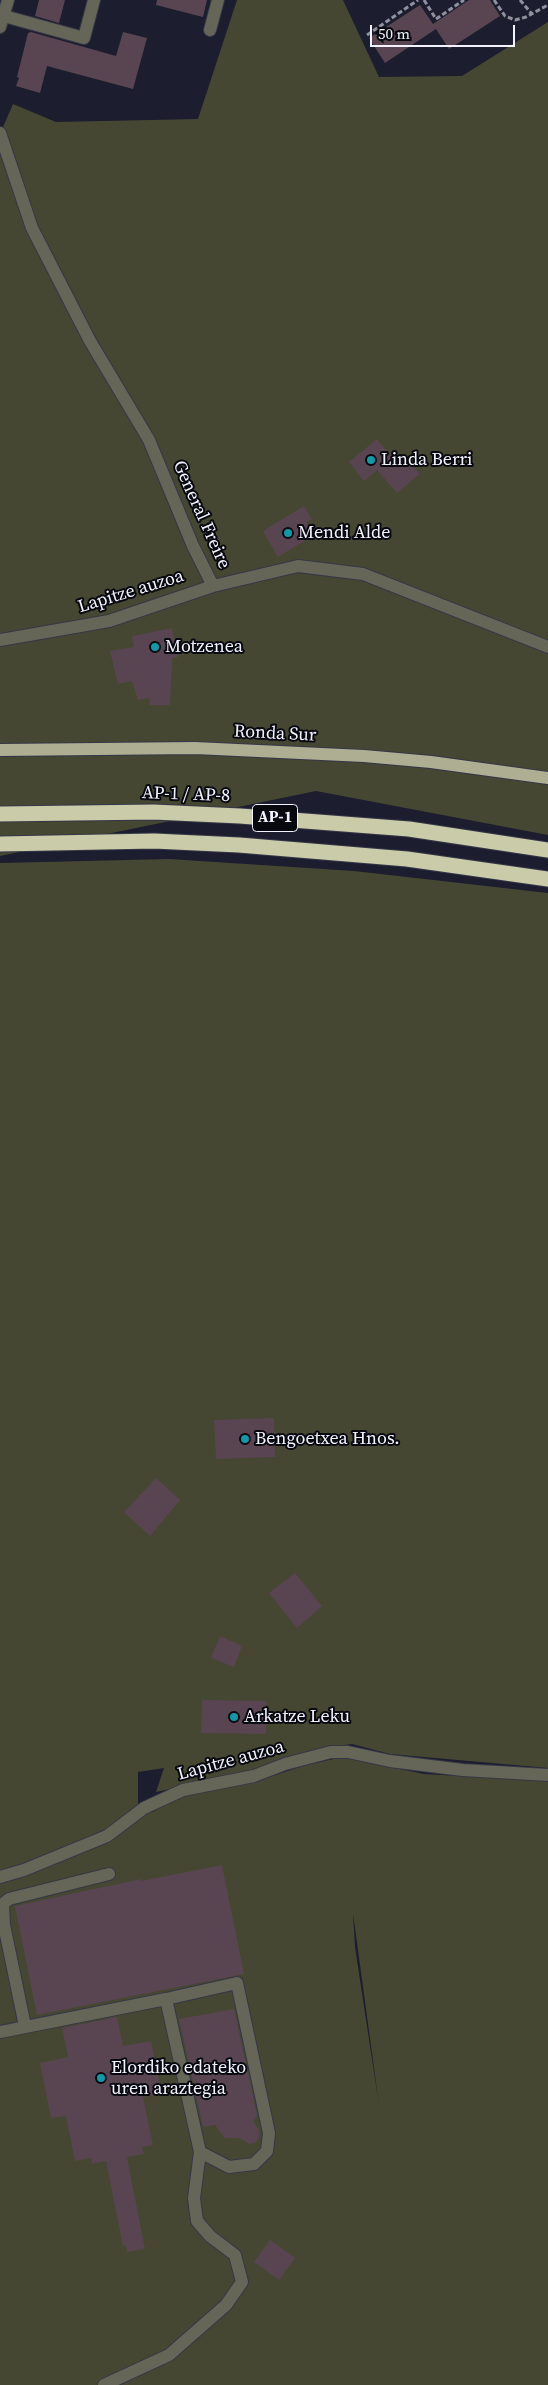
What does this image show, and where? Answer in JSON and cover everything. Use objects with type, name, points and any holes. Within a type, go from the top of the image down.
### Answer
[{"type":"highway","name":"AP-1 / AP-8","points":[[0,814],[144,812],[240,816],[409,829],[548,850]]},
{"type":"highway","name":"AP-1","points":[[0,844],[154,841],[239,845],[407,859],[548,879]]},
{"type":"main road","name":"Ronda Sur","points":[[0,750],[195,748],[364,756],[431,762],[548,778]]},
{"type":"street","points":[[8,0],[2,21],[84,38],[94,0]]},
{"type":"street","points":[[210,30],[218,0]]},
{"type":"street","name":"General Freire","points":[[0,133],[32,228],[90,341],[149,440],[193,546],[212,586],[298,566],[363,574],[548,647]]},
{"type":"street","name":"Lapitze auzoa","points":[[0,640],[109,621],[212,586]]},
{"type":"street","name":"Lapitze auzoa","points":[[0,1877],[24,1870],[107,1836],[144,1808],[183,1790],[254,1776],[285,1764],[330,1752],[348,1752],[390,1761],[463,1770],[548,1775]]},
{"type":"street","points":[[25,2026],[4,1925],[3,1904],[9,1899],[109,1874]]},
{"type":"street","points":[[0,2032],[237,1983],[269,2133],[267,2151],[254,2164],[229,2167],[200,2152]]},
{"type":"street","points":[[104,2385],[169,2355],[226,2305],[242,2282],[235,2256],[210,2236],[197,2221],[194,2198],[200,2152],[166,1998]]},
{"type":"path","points":[[367,35],[418,0]]},
{"type":"path","points":[[424,0],[436,19],[464,0]]},
{"type":"path","points":[[494,0],[505,16],[515,20],[532,14],[548,5]]},
{"type":"path","points":[[520,0],[532,14]]},
{"type":"green space","points":[[237,0],[343,0],[379,77],[462,76],[548,22],[548,835],[316,791],[0,856],[0,134],[13,104],[56,122],[198,119]]},
{"type":"green space","points":[[169,859],[354,871],[548,893],[548,1768],[390,1754],[352,1744],[329,1747],[252,1772],[156,1792],[164,1768],[138,1772],[138,1806],[105,1831],[0,1873],[0,863]]},
{"type":"green space","points":[[343,1757],[424,1774],[548,1781],[548,2385],[0,2385],[0,1878],[107,1836],[144,1808],[153,1812],[168,1802],[189,1794],[251,1783],[306,1765]],"holes":[[[353,1913],[379,2105],[355,1947]]]},
{"type":"building","points":[[39,0],[65,0],[59,23],[35,16]]},
{"type":"building","points":[[157,0],[207,0],[203,17],[156,5]]},
{"type":"building","points":[[469,0],[490,0],[500,16],[449,49],[436,29],[385,63],[369,38],[420,5],[433,24]]},
{"type":"building","points":[[31,32],[116,56],[123,32],[147,38],[133,89],[47,66],[40,93],[16,86],[28,33]]},
{"type":"building","points":[[377,439],[400,467],[408,460],[420,474],[397,493],[377,470],[364,481],[349,462]]},
{"type":"building","name":"Mendi Alde","points":[[304,506],[312,519],[306,522],[314,535],[278,557],[263,531]]},
{"type":"building","points":[[172,628],[178,657],[172,658],[170,705],[150,705],[149,698],[138,700],[132,681],[118,684],[110,651],[134,647],[132,636]]},
{"type":"building","name":"Bengoetxea Hnos.","points":[[274,1418],[275,1457],[216,1459],[214,1420]]},
{"type":"building","points":[[156,1478],[180,1500],[150,1536],[124,1512]]},
{"type":"building","points":[[295,1573],[322,1606],[297,1628],[269,1593]]},
{"type":"building","points":[[220,1636],[242,1646],[234,1667],[211,1658]]},
{"type":"building","name":"Arkatze Leku","points":[[202,1700],[266,1701],[266,1734],[201,1733]]},
{"type":"building","points":[[222,1865],[244,1974],[37,2015],[15,1906],[141,1879],[141,1881]]},
{"type":"building","points":[[234,2009],[257,2115],[253,2122],[259,2130],[259,2138],[255,2143],[249,2144],[240,2138],[225,2138],[215,2125],[203,2127],[179,2019]]},
{"type":"building","name":"Elordiko edateko uren araztegia","points":[[117,2017],[123,2046],[151,2041],[162,2094],[143,2097],[153,2145],[142,2147],[144,2154],[127,2157],[145,2249],[127,2252],[126,2245],[123,2246],[106,2161],[92,2164],[91,2158],[75,2161],[66,2116],[51,2118],[40,2063],[68,2057],[62,2028]]},
{"type":"building","points":[[270,2240],[295,2258],[279,2280],[254,2262]]},
{"type":"place","name":"Linda Berri","points":[[371,460]]},
{"type":"place","name":"Mendi Alde","points":[[288,533]]},
{"type":"place","name":"Motzenea","points":[[155,647]]},
{"type":"place","name":"Bengoetxea Hnos.","points":[[245,1439]]},
{"type":"place","name":"Arkatze Leku","points":[[234,1717]]},
{"type":"place","name":"Elordiko edateko uren araztegia","points":[[101,2078]]}]
